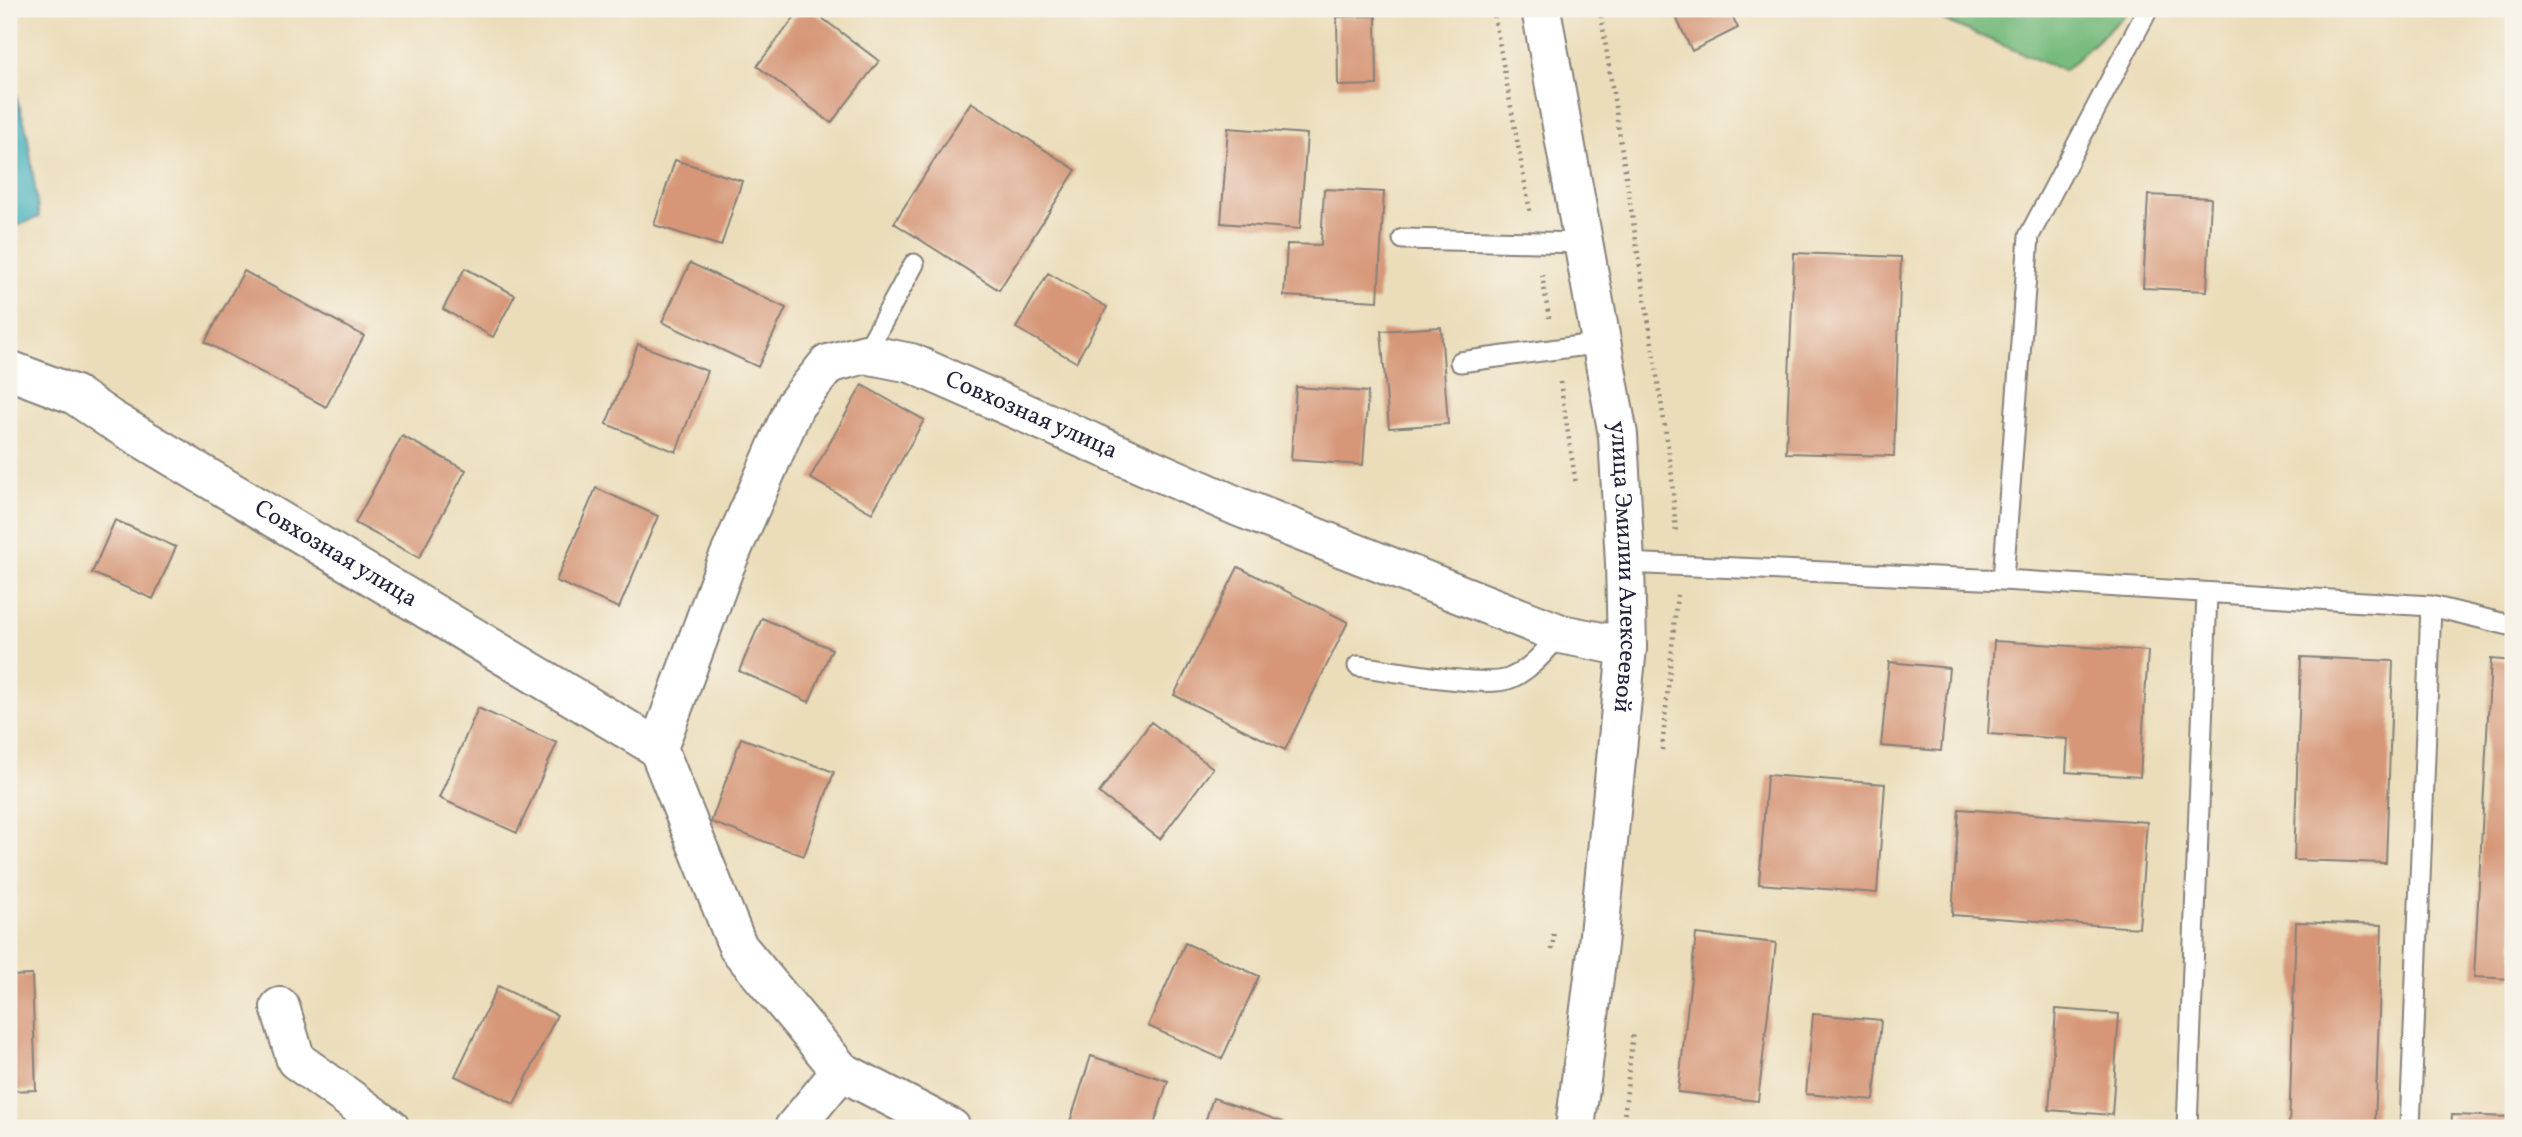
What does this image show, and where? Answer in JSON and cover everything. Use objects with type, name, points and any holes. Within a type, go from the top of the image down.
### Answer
[{"type":"street","name":"улица Эмилии Алексеевой","points":[[1541,9],[1618,435],[1625,563],[1627,647],[1598,945],[1575,1128]]},
{"type":"street","name":"Совхозная улица","points":[[9,370],[75,396],[658,748],[725,566],[795,405],[828,364],[865,354],[911,363],[1239,507],[1561,634],[1627,647]]},
{"type":"street","points":[[658,748],[738,947],[841,1071],[951,1128]]},
{"type":"street","points":[[280,1007],[296,1060],[390,1128]]},
{"type":"street","points":[[794,1128],[841,1071]]},
{"type":"lane","points":[[2003,580],[2029,236],[2148,9]]},
{"type":"lane","points":[[1403,239],[1583,243]]},
{"type":"lane","points":[[865,354],[914,264]]},
{"type":"lane","points":[[1460,362],[1602,343]]},
{"type":"lane","points":[[1625,563],[2003,580],[2431,606],[2513,626]]},
{"type":"lane","points":[[2187,1128],[2207,593]]},
{"type":"lane","points":[[2410,1128],[2431,606]]},
{"type":"lane","points":[[1358,666],[1468,680],[1506,679],[1531,666],[1561,634]]},
{"type":"path","points":[[1493,9],[1555,350],[1576,488]]},
{"type":"path","points":[[1552,952],[1555,925]]},
{"type":"green space","points":[[1917,9],[2131,9],[2064,71]]},
{"type":"water","points":[[9,73],[27,131],[39,217],[9,229]]},
{"type":"building","points":[[801,9],[810,9],[879,61],[831,123],[757,66]]},
{"type":"building","points":[[1672,9],[1729,9],[1738,28],[1692,51]]},
{"type":"building","points":[[1376,16],[1377,85],[1338,86],[1337,17]]},
{"type":"building","points":[[971,102],[1076,170],[999,290],[894,223]]},
{"type":"building","points":[[1228,128],[1307,134],[1300,229],[1221,223]]},
{"type":"building","points":[[675,160],[742,181],[721,246],[654,225]]},
{"type":"building","points":[[1324,189],[1384,192],[1378,301],[1284,296],[1287,244],[1321,245]]},
{"type":"building","points":[[2148,195],[2211,198],[2207,291],[2143,288]]},
{"type":"building","points":[[1794,253],[1901,257],[1894,456],[1786,453]]},
{"type":"building","points":[[690,263],[786,308],[758,367],[662,322]]},
{"type":"building","points":[[465,268],[515,295],[493,337],[443,309]]},
{"type":"building","points":[[244,271],[364,336],[326,407],[205,342]]},
{"type":"building","points":[[1048,273],[1107,307],[1076,362],[1016,328]]},
{"type":"building","points":[[1441,327],[1448,424],[1389,428],[1381,331]]},
{"type":"building","points":[[638,344],[707,371],[676,452],[606,424]]},
{"type":"building","points":[[862,385],[924,420],[872,513],[810,478]]},
{"type":"building","points":[[1296,387],[1368,392],[1363,465],[1291,460]]},
{"type":"building","points":[[402,436],[466,470],[419,558],[355,523]]},
{"type":"building","points":[[596,488],[658,516],[619,608],[556,581]]},
{"type":"building","points":[[115,520],[176,547],[153,599],[92,573]]},
{"type":"building","points":[[1238,567],[1348,622],[1285,750],[1174,695]]},
{"type":"building","points":[[762,618],[832,649],[809,702],[739,671]]},
{"type":"building","points":[[1994,641],[2148,651],[2140,777],[2066,772],[2068,739],[1988,734]]},
{"type":"building","points":[[2301,657],[2393,661],[2386,863],[2294,860]]},
{"type":"building","points":[[2491,659],[2513,661],[2513,979],[2474,977]]},
{"type":"building","points":[[1889,662],[1949,668],[1941,751],[1881,746]]},
{"type":"building","points":[[478,708],[557,743],[517,833],[439,798]]},
{"type":"building","points":[[1151,722],[1213,768],[1160,839],[1099,793]]},
{"type":"building","points":[[741,738],[834,772],[804,856],[711,822]]},
{"type":"building","points":[[1767,775],[1885,784],[1877,893],[1759,884]]},
{"type":"building","points":[[1959,809],[2147,822],[2139,928],[1952,915]]},
{"type":"building","points":[[2296,922],[2382,925],[2375,1128],[2289,1128]]},
{"type":"building","points":[[1696,934],[1776,943],[1758,1101],[1678,1092]]},
{"type":"building","points":[[1185,943],[1259,976],[1222,1059],[1148,1026]]},
{"type":"building","points":[[32,975],[36,1090],[9,1091],[9,976]]},
{"type":"building","points":[[498,986],[557,1015],[514,1104],[455,1076]]},
{"type":"building","points":[[2056,1009],[2119,1014],[2112,1115],[2049,1110]]},
{"type":"building","points":[[1813,1014],[1881,1020],[1874,1100],[1806,1094]]},
{"type":"building","points":[[1091,1056],[1168,1081],[1153,1128],[1068,1128]]},
{"type":"building","points":[[1213,1098],[1283,1122],[1280,1128],[1203,1128]]},
{"type":"building","points":[[2452,1115],[2513,1117],[2513,1128],[2451,1128]]},
{"type":"building","points":[[1989,1122],[2009,1128],[1987,1128]]}]
